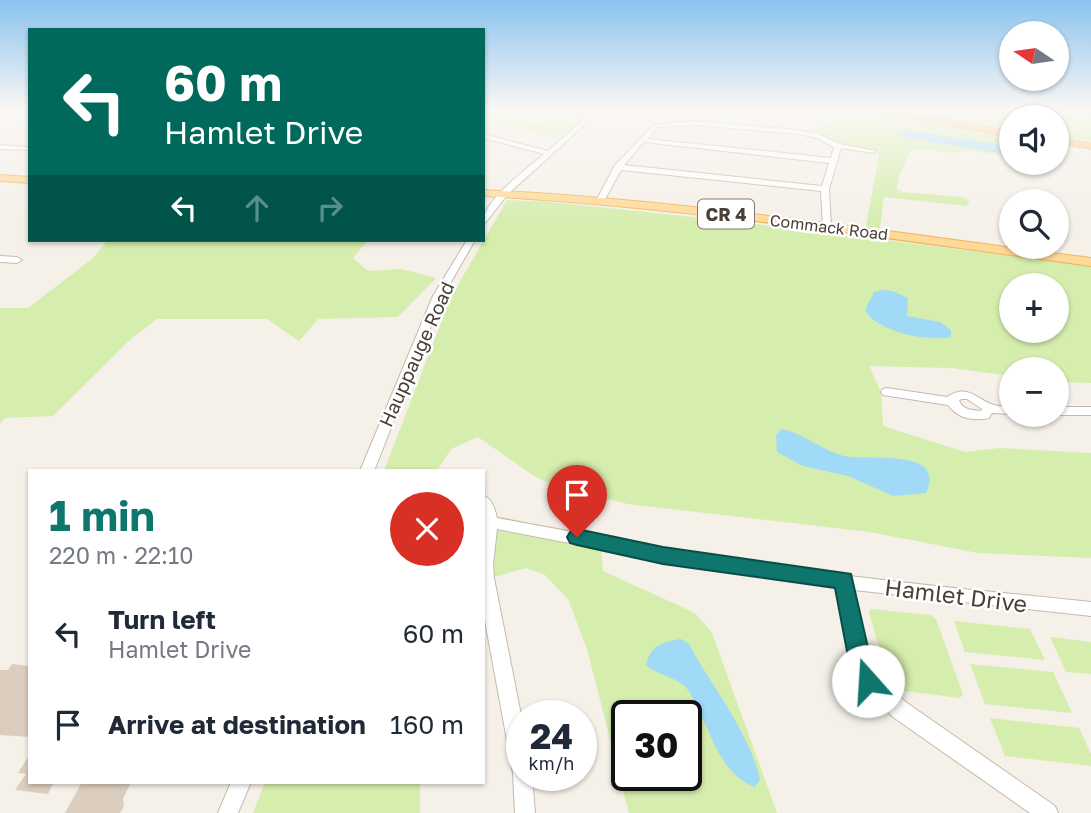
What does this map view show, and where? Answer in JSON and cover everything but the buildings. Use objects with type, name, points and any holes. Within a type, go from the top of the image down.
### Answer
[{"type":"main road","points":[[0,178],[28,179]]},
{"type":"main road","name":"Commack Road","points":[[485,192],[601,199],[999,249]]},
{"type":"main road","name":"Commack Road","points":[[1069,255],[1091,256]]},
{"type":"main road","name":"Commack Road","points":[[1069,258],[1091,262]]},
{"type":"street","points":[[525,149],[550,153]]},
{"type":"street","points":[[485,217],[503,193],[555,149]]},
{"type":"street","points":[[601,199],[618,167],[635,149]]},
{"type":"street","points":[[725,149],[835,161]]},
{"type":"street","points":[[827,227],[825,189],[837,149]]},
{"type":"street","points":[[859,149],[873,151]]},
{"type":"street","points":[[618,167],[825,189]]},
{"type":"street","name":"Hauppauge Road","points":[[369,469],[438,296],[470,242]]},
{"type":"street","points":[[0,259],[17,260]]},
{"type":"street","points":[[887,393],[952,402],[961,411],[974,415],[985,415],[989,408],[999,409]]},
{"type":"street","points":[[1069,411],[1091,411]]},
{"type":"street","points":[[485,504],[491,522],[485,568],[509,700]]},
{"type":"street","name":"Hamlet Drive","points":[[491,522],[663,555],[1004,601],[1091,609]]},
{"type":"street","points":[[844,580],[861,667],[868,681],[900,710],[1048,813]]},
{"type":"street","points":[[228,813],[240,784]]},
{"type":"street","points":[[523,791],[525,813]]},
{"type":"green space","points":[[871,149],[999,149],[999,155],[964,150],[952,153],[924,149],[910,151],[898,179],[897,189],[902,192],[963,197],[970,202],[966,206],[884,197],[880,228],[866,227],[879,154],[877,150]]},
{"type":"green space","points":[[507,200],[552,202],[740,222],[999,254],[999,259],[1035,259],[1091,266],[1091,383],[1069,382],[1069,357],[999,357],[999,374],[951,368],[869,366],[881,392],[883,426],[965,452],[999,448],[1091,453],[1091,558],[978,553],[870,532],[628,504],[558,487],[534,476],[478,437],[451,449],[438,469],[385,469],[451,297]]},
{"type":"green space","points":[[106,242],[366,242],[353,258],[368,271],[401,269],[436,278],[398,317],[318,319],[299,341],[267,319],[157,319],[133,337],[53,416],[5,418],[0,423],[0,308],[28,308],[92,259]]},
{"type":"green space","points":[[485,513],[600,538],[603,571],[695,613],[712,633],[777,813],[629,813],[623,791],[702,791],[702,700],[611,700],[611,743],[587,649],[568,599],[545,575],[526,568],[485,579]]},
{"type":"green space","points":[[871,609],[930,615],[936,619],[963,694],[960,698],[897,690],[890,686],[869,612]]},
{"type":"green space","points":[[954,621],[1030,629],[1045,660],[965,652]]},
{"type":"green space","points":[[1050,637],[1091,642],[1091,674],[1066,672]]},
{"type":"green space","points":[[970,664],[1053,672],[1072,713],[985,704]]},
{"type":"green space","points":[[990,718],[1079,728],[1091,754],[1091,766],[1005,756]]},
{"type":"green space","points":[[264,784],[420,784],[420,813],[253,813]]},
{"type":"water","points":[[974,149],[999,149],[999,153]]},
{"type":"water","points":[[883,290],[908,298],[907,316],[940,322],[951,330],[951,337],[930,338],[904,334],[871,318],[865,310],[874,292]]},
{"type":"water","points":[[781,429],[840,455],[915,462],[925,468],[930,478],[926,493],[893,496],[848,476],[803,466],[777,452],[776,436]]},
{"type":"water","points":[[681,639],[689,644],[729,710],[754,761],[760,779],[755,787],[742,780],[722,758],[702,716],[702,700],[694,700],[679,682],[646,665],[654,649]]},
{"type":"route","points":[[577,537],[743,568],[844,580],[861,667],[868,681]]}]
